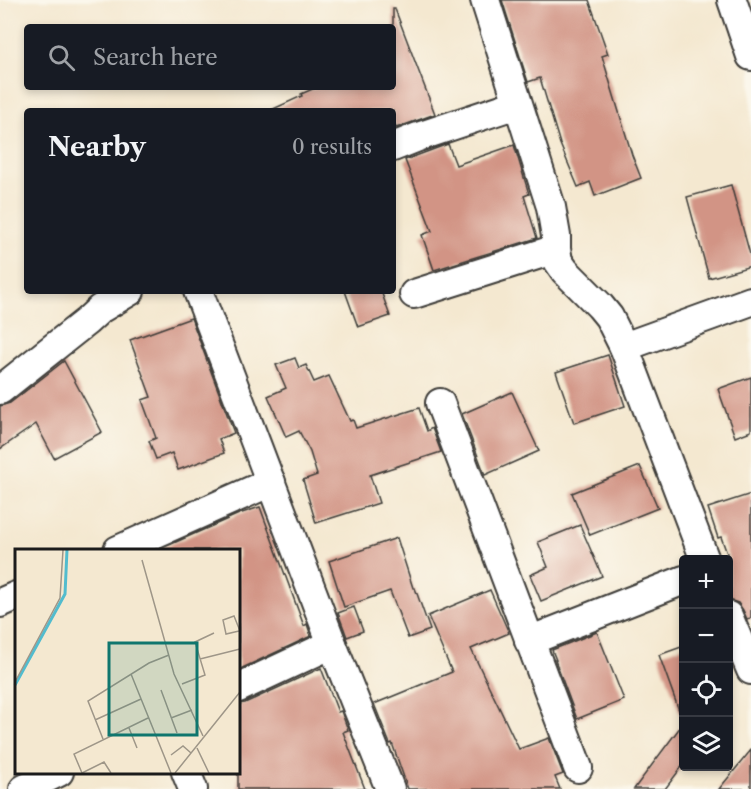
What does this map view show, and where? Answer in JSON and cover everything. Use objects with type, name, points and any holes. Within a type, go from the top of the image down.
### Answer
[{"type":"street","points":[[485,0],[550,207],[558,261],[609,317],[624,347],[703,555]]},
{"type":"street","points":[[732,0],[751,56]]},
{"type":"street","points":[[396,146],[418,136],[517,105]]},
{"type":"street","points":[[414,294],[556,249]]},
{"type":"street","points":[[0,390],[100,309],[125,294]]},
{"type":"street","points":[[199,294],[332,645],[390,789]]},
{"type":"street","points":[[624,347],[751,301]]},
{"type":"street","points":[[440,403],[578,768]]},
{"type":"street","points":[[120,549],[271,482]]},
{"type":"street","points":[[529,641],[679,582]]},
{"type":"street","points":[[0,603],[15,596]]},
{"type":"street","points":[[733,626],[751,670]]},
{"type":"street","points":[[240,687],[332,645]]},
{"type":"street","points":[[24,789],[55,774]]},
{"type":"street","points":[[187,774],[193,789]]},
{"type":"building","points":[[502,0],[589,0],[608,54],[602,56],[641,178],[595,196],[590,182],[578,187],[560,144],[540,78],[528,82]]},
{"type":"building","points":[[393,9],[395,9],[435,114],[396,128],[396,108],[276,108],[310,90],[396,90],[396,24],[393,24]]},
{"type":"building","points":[[448,144],[456,165],[514,145],[529,194],[524,196],[537,238],[434,270],[422,235],[432,231],[405,160]]},
{"type":"building","points":[[731,185],[751,258],[751,266],[709,278],[687,197]]},
{"type":"building","points":[[346,294],[382,294],[390,316],[358,327]]},
{"type":"building","points":[[191,318],[234,433],[219,439],[224,453],[178,470],[172,453],[156,459],[149,441],[156,438],[142,400],[151,397],[130,340]]},
{"type":"building","points":[[608,355],[625,406],[574,423],[556,372]]},
{"type":"building","points":[[295,358],[299,368],[306,365],[314,382],[329,376],[350,421],[353,420],[356,428],[419,408],[427,431],[432,428],[441,452],[370,475],[379,503],[316,523],[303,480],[317,475],[310,452],[299,431],[286,437],[268,396],[286,388],[276,365]]},
{"type":"building","points":[[64,361],[102,432],[54,458],[36,424],[0,449],[0,406],[10,403]]},
{"type":"building","points":[[751,377],[751,431],[735,437],[718,389]]},
{"type":"building","points":[[512,392],[539,451],[485,475],[462,414]]},
{"type":"building","points":[[640,466],[658,508],[590,535],[572,493]]},
{"type":"building","points":[[751,494],[751,618],[747,619],[738,603],[733,601],[733,555],[728,555],[721,537],[718,538],[708,508]]},
{"type":"building","points":[[260,507],[304,626],[307,624],[311,636],[240,669],[240,549],[160,549]]},
{"type":"building","points":[[580,525],[602,576],[541,601],[530,575],[548,567],[538,542]]},
{"type":"building","points":[[397,538],[413,588],[415,588],[430,630],[408,638],[390,591],[344,607],[329,561]]},
{"type":"building","points":[[490,590],[509,633],[471,649],[519,749],[549,738],[563,774],[555,777],[560,789],[408,789],[392,743],[390,744],[374,704],[452,672],[428,616]]},
{"type":"building","points":[[354,607],[363,631],[347,637],[338,613]]},
{"type":"building","points":[[597,632],[624,700],[577,719],[552,650]]},
{"type":"building","points":[[679,648],[679,710],[659,655]]},
{"type":"building","points":[[321,668],[338,712],[341,711],[348,730],[343,732],[365,789],[238,789],[240,704]]},
{"type":"building","points":[[679,729],[679,771],[665,789],[634,789]]},
{"type":"building","points":[[751,750],[751,789],[719,789]]}]
